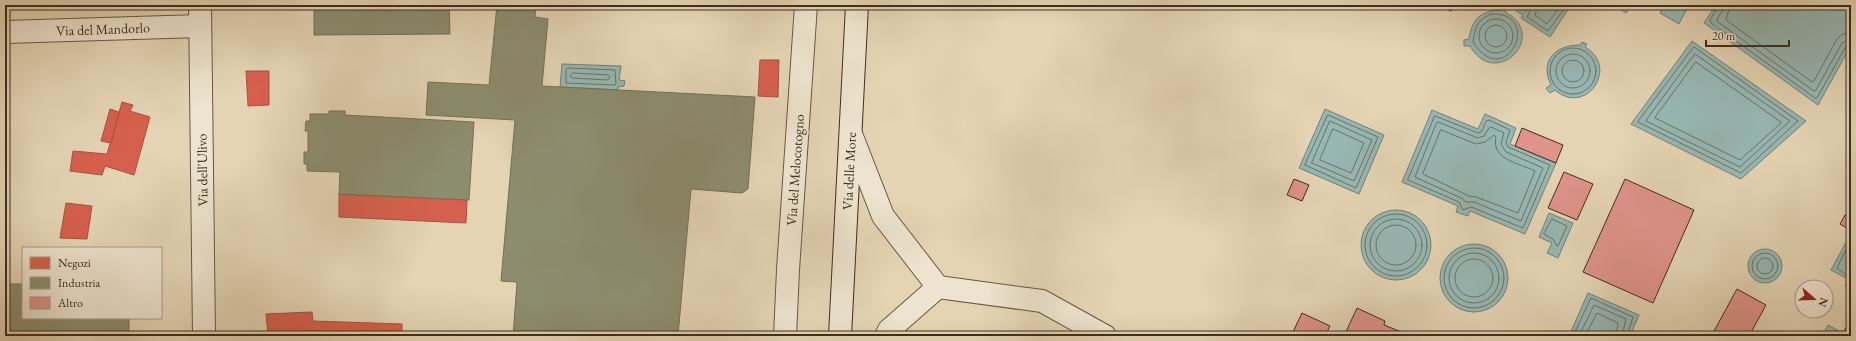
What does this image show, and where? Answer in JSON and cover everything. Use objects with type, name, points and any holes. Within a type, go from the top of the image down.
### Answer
[{"type":"street","name":"Via del Melocotogno","points":[[786,336],[788,270],[806,5]]},
{"type":"street","name":"Via delle More","points":[[840,336],[857,5]]},
{"type":"street","name":"Via del Mandorlo","points":[[5,32],[200,15]]},
{"type":"street","name":"Via dell'Ulivo","points":[[200,15],[204,336]]},
{"type":"street","points":[[851,134],[883,216],[938,287],[1042,301],[1104,336]]},
{"type":"street","points":[[886,336],[889,330],[938,287]]},
{"type":"water","points":[[1530,5],[1571,5],[1550,37],[1521,18],[1523,15],[1516,11],[1519,7],[1526,11]]},
{"type":"water","points":[[1614,5],[1631,5],[1626,13]]},
{"type":"water","points":[[1664,5],[1689,5],[1679,24],[1660,13]]},
{"type":"water","points":[[1716,5],[1844,5],[1851,10],[1851,45],[1818,105],[1704,23]]},
{"type":"water","points":[[1502,7],[1506,9],[1505,12],[1517,22],[1522,33],[1521,45],[1514,54],[1504,61],[1493,63],[1481,58],[1470,46],[1464,46],[1464,40],[1469,39],[1472,26],[1478,17],[1488,12],[1501,10]]},
{"type":"water","points":[[1692,41],[1806,121],[1741,179],[1631,124]]},
{"type":"water","points":[[1582,42],[1587,44],[1585,47],[1595,56],[1599,66],[1599,77],[1595,86],[1587,94],[1578,97],[1567,97],[1555,90],[1550,93],[1546,88],[1551,85],[1547,68],[1552,56],[1557,51],[1571,46],[1580,45]]},
{"type":"water","points":[[562,64],[621,66],[619,80],[625,81],[624,86],[618,87],[618,90],[560,87]]},
{"type":"water","points":[[1325,109],[1384,135],[1359,194],[1299,168]]},
{"type":"water","points":[[1432,110],[1478,129],[1485,114],[1516,128],[1510,144],[1556,163],[1525,234],[1470,211],[1468,216],[1456,212],[1458,206],[1402,182]]},
{"type":"water","points":[[1396,210],[1415,216],[1425,226],[1431,245],[1425,264],[1415,274],[1396,280],[1377,274],[1367,264],[1361,245],[1367,226],[1377,216]]},
{"type":"water","points":[[1549,213],[1573,223],[1558,258],[1547,253],[1552,243],[1539,237]]},
{"type":"water","points":[[1474,244],[1487,246],[1498,254],[1506,265],[1508,278],[1506,291],[1498,302],[1487,310],[1474,312],[1461,310],[1450,302],[1442,291],[1440,278],[1442,265],[1450,254],[1461,246]]},
{"type":"water","points":[[1845,244],[1851,248],[1850,288],[1845,286],[1848,279],[1831,270]]},
{"type":"water","points":[[1762,249],[1768,249],[1772,250],[1779,256],[1782,266],[1781,273],[1775,280],[1768,283],[1762,283],[1758,282],[1751,276],[1748,269],[1748,263],[1749,259],[1755,252]]},
{"type":"water","points":[[1588,293],[1639,315],[1630,336],[1569,336]]},
{"type":"water","points":[[1828,325],[1848,336],[1822,336]]},
{"type":"building: Negozi","points":[[760,60],[779,60],[778,97],[758,96]]},
{"type":"building: Negozi","points":[[246,71],[269,71],[269,105],[248,106]]},
{"type":"building: Negozi","points":[[122,102],[133,105],[130,111],[150,117],[134,175],[105,166],[102,175],[70,171],[73,151],[107,154]]},
{"type":"building: Negozi","points":[[110,109],[119,112],[111,143],[101,141]]},
{"type":"building: Negozi","points":[[5,122],[9,123],[7,138],[5,138]]},
{"type":"building: Negozi","points":[[339,194],[467,200],[466,223],[339,217]]},
{"type":"building: Negozi","points":[[66,203],[92,206],[87,239],[60,238]]},
{"type":"building: Negozi","points":[[312,312],[313,321],[402,324],[402,336],[268,336],[266,314]]},
{"type":"building: Industria","points":[[314,5],[449,5],[450,34],[314,35]]},
{"type":"building: Industria","points":[[497,5],[536,5],[535,17],[548,19],[542,86],[755,97],[748,189],[742,193],[691,189],[678,336],[513,336],[517,282],[501,281],[515,120],[426,115],[428,82],[489,85]]},
{"type":"building: Industria","points":[[329,111],[345,111],[345,115],[474,122],[469,200],[339,194],[340,172],[307,171],[307,164],[304,164],[304,152],[308,152],[308,131],[305,131],[306,121],[310,121],[310,114],[329,114]]},
{"type":"building: Industria","points":[[5,284],[22,284],[22,319],[129,319],[129,336],[5,336]]},
{"type":"building: Altro","points":[[1439,5],[1454,5],[1451,11]]},
{"type":"building: Altro","points":[[1522,128],[1563,145],[1556,163],[1515,146]]},
{"type":"building: Altro","points":[[1564,172],[1593,184],[1577,220],[1548,208]]},
{"type":"building: Altro","points":[[1294,179],[1309,185],[1302,201],[1287,195]]},
{"type":"building: Altro","points":[[1625,179],[1694,210],[1653,303],[1583,272]]},
{"type":"building: Altro","points":[[1845,215],[1851,219],[1850,230],[1840,224]]},
{"type":"building: Altro","points":[[1737,289],[1766,305],[1749,336],[1719,336],[1713,333]]},
{"type":"building: Altro","points":[[1357,308],[1385,321],[1384,325],[1411,336],[1344,336]]},
{"type":"building: Altro","points":[[1302,313],[1330,326],[1325,336],[1296,336],[1292,334]]},
{"type":"building: Altro","points":[[1849,323],[1851,324],[1851,336],[1843,333]]}]
